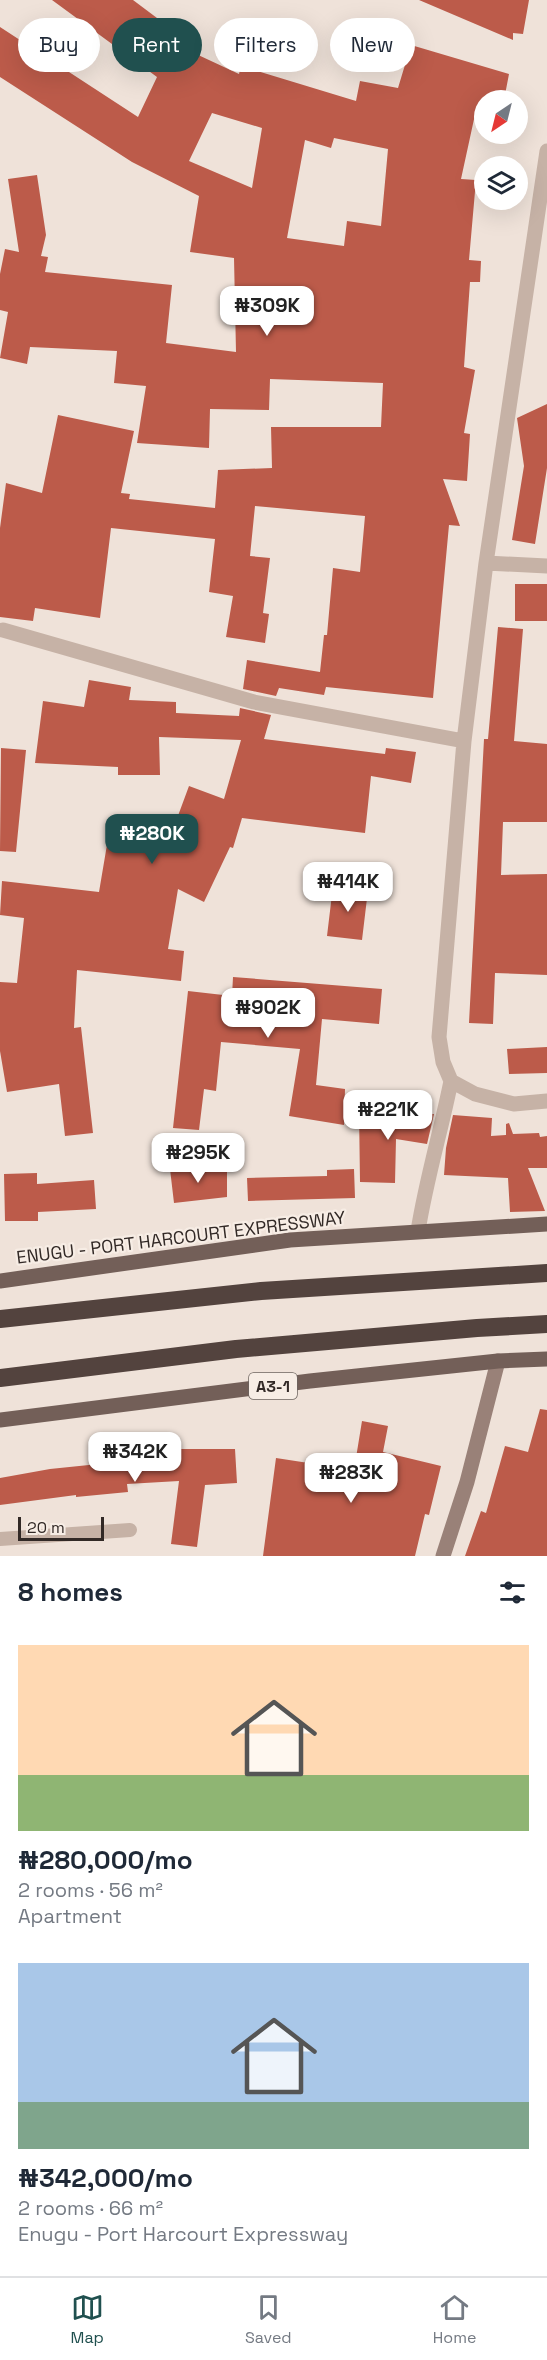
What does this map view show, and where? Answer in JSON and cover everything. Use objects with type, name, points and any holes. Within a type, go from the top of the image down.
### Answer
[{"type":"highway","points":[[0,1319],[261,1291],[547,1273]]},
{"type":"highway","name":"A3-1","points":[[0,1378],[236,1349],[547,1324]]},
{"type":"main road","name":"ENUGU - PORT HARCOURT EXPRESSWAY","points":[[0,1281],[290,1240],[547,1224]]},
{"type":"main road","name":"A3-1","points":[[0,1420],[298,1382],[498,1361],[547,1359]]},
{"type":"street","points":[[418,1231],[425,1187],[438,1142],[451,1081],[443,1062],[439,1037],[464,741],[486,563],[547,151]]},
{"type":"street","points":[[486,563],[547,566]]},
{"type":"street","points":[[3,630],[254,702],[464,741]]},
{"type":"street","points":[[451,1081],[475,1095],[514,1104],[547,1101]]},
{"type":"street","points":[[443,1556],[466,1482],[498,1361]]},
{"type":"lane","points":[[0,1539],[130,1530]]},
{"type":"building","points":[[52,0],[133,0],[157,18],[112,18],[112,44],[100,35],[100,18],[77,18]]},
{"type":"building","points":[[419,0],[529,0],[523,34],[513,33],[513,40]]},
{"type":"building","points":[[0,27],[18,39],[18,72],[69,72],[138,117],[157,77],[150,72],[202,72],[202,57],[214,62],[214,72],[239,74],[240,72],[261,72],[356,101],[360,81],[398,88],[403,72],[415,72],[415,46],[509,74],[506,90],[474,90],[474,119],[461,179],[474,180],[469,260],[481,261],[480,282],[470,282],[464,367],[475,370],[464,433],[470,434],[467,481],[443,479],[460,526],[449,525],[433,698],[326,687],[324,695],[279,688],[276,696],[243,689],[247,660],[320,672],[324,635],[327,635],[333,568],[360,572],[365,516],[255,506],[250,556],[270,558],[263,613],[269,614],[265,643],[226,637],[233,596],[209,592],[215,539],[111,528],[100,618],[35,608],[33,621],[0,617],[0,528],[6,483],[42,493],[58,415],[134,431],[121,493],[130,494],[129,499],[215,508],[218,470],[272,468],[271,427],[381,427],[383,383],[270,379],[269,410],[210,409],[209,448],[137,443],[146,386],[114,383],[117,351],[30,347],[27,364],[0,358],[8,312],[0,310],[0,274],[5,249],[19,252],[8,179],[37,175],[46,235],[41,256],[48,257],[45,272],[172,285],[166,343],[236,352],[234,258],[190,252],[199,196],[132,162],[0,77]],"holes":[[[212,113],[262,128],[252,188],[189,161]],[[334,138],[388,149],[381,226],[347,221],[344,246],[287,238],[305,140],[331,148]]]},
{"type":"building","points":[[547,404],[547,468],[535,544],[512,540],[524,466],[517,418]]},
{"type":"building","points":[[515,584],[547,584],[547,621],[515,621]]},
{"type":"building","points":[[498,627],[523,629],[514,741],[547,744],[547,822],[503,822],[501,875],[547,874],[547,975],[495,973],[493,1024],[469,1023],[484,739],[488,739]]},
{"type":"building","points":[[89,680],[131,687],[129,700],[176,702],[176,713],[239,716],[240,708],[271,715],[264,739],[385,754],[386,748],[416,752],[411,783],[371,776],[365,833],[242,818],[233,848],[230,847],[204,902],[178,889],[168,949],[184,951],[181,981],[77,970],[74,1028],[81,1027],[93,1133],[65,1136],[59,1084],[7,1092],[0,1051],[0,982],[17,983],[24,918],[0,915],[2,881],[99,892],[111,821],[172,832],[189,786],[224,799],[241,740],[159,737],[160,775],[118,775],[118,767],[35,763],[43,701],[84,707]]},
{"type":"building","points":[[1,748],[26,750],[16,852],[0,851]]},
{"type":"building","points":[[333,886],[368,890],[362,940],[327,936]]},
{"type":"building","points":[[233,977],[382,989],[379,1024],[322,1019],[316,1085],[345,1089],[344,1125],[289,1116],[300,1049],[221,1042],[216,1091],[204,1089],[199,1130],[173,1128],[188,991],[232,996]]},
{"type":"building","points":[[547,1047],[547,1073],[509,1074],[507,1049]]},
{"type":"building","points":[[359,1110],[434,1114],[427,1144],[396,1139],[395,1183],[360,1182]]},
{"type":"building","points":[[453,1115],[492,1118],[491,1136],[506,1135],[506,1124],[509,1123],[513,1134],[539,1133],[540,1137],[547,1136],[547,1168],[528,1168],[545,1211],[510,1212],[508,1178],[444,1175],[446,1148]]},
{"type":"building","points":[[201,1166],[202,1171],[227,1171],[227,1197],[174,1203],[170,1169]]},
{"type":"building","points":[[354,1169],[355,1198],[248,1201],[247,1178],[327,1176],[327,1170]]},
{"type":"building","points":[[37,1173],[37,1184],[94,1180],[96,1209],[38,1212],[38,1221],[5,1221],[4,1174]]},
{"type":"building","points":[[540,1409],[547,1410],[547,1556],[465,1556],[481,1511],[486,1513],[505,1446],[528,1452]]},
{"type":"building","points":[[362,1421],[388,1426],[383,1452],[441,1466],[429,1515],[425,1514],[415,1556],[263,1556],[276,1458],[354,1470]]},
{"type":"building","points":[[235,1449],[237,1483],[205,1485],[197,1547],[171,1544],[179,1481],[127,1484],[128,1492],[76,1497],[76,1495],[0,1505],[0,1478],[50,1469],[157,1458],[156,1450]]}]
